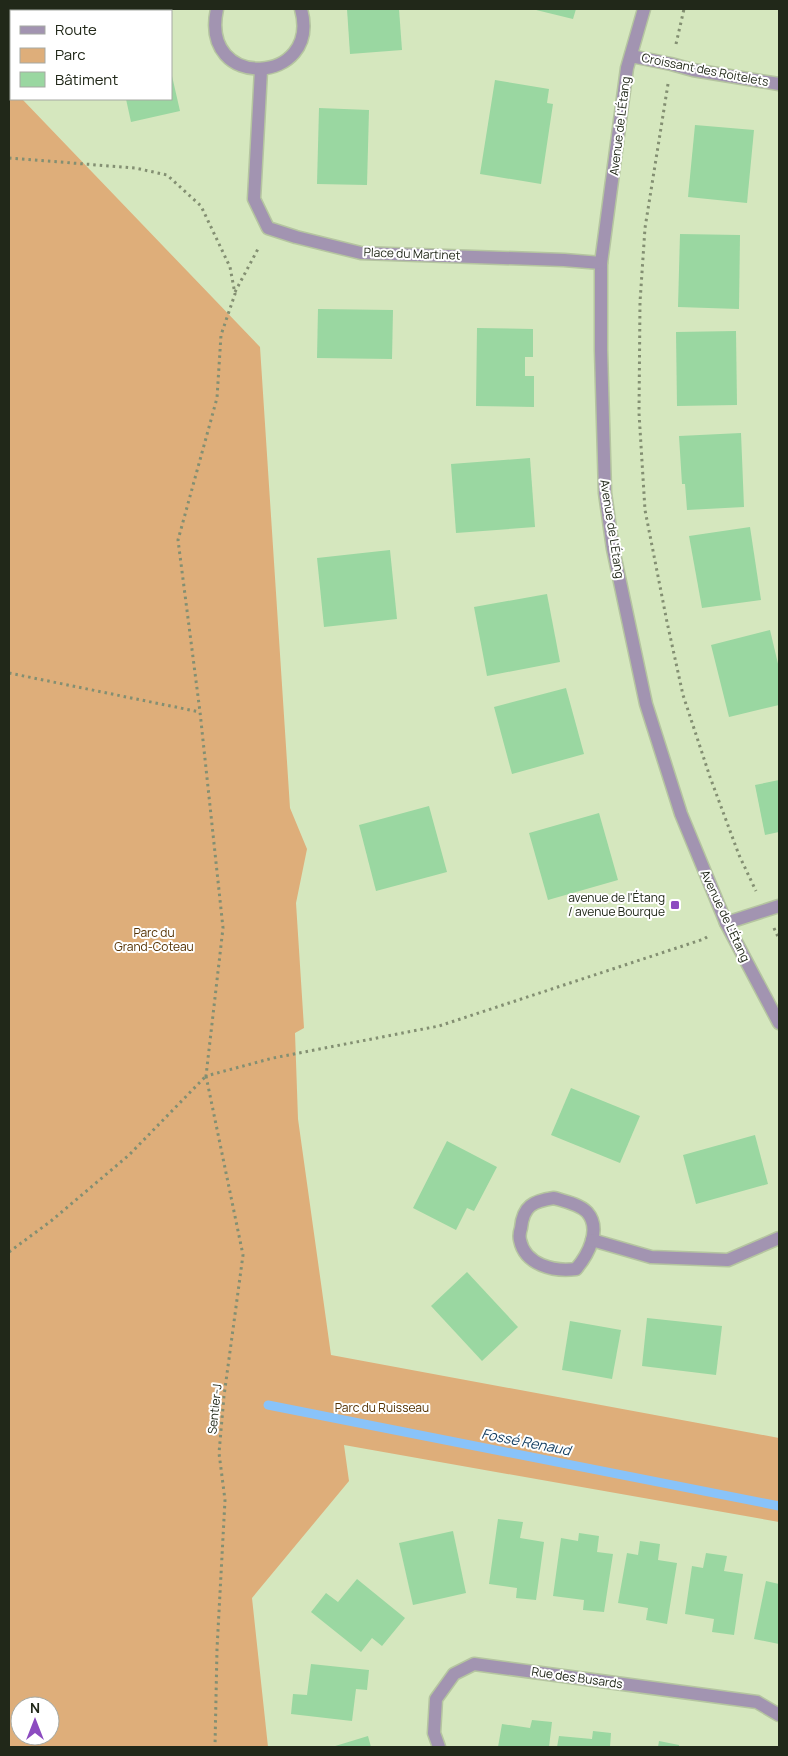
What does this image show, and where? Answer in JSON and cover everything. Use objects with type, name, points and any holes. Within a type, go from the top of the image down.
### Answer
[{"type":"street","points":[[217,9],[214,22],[216,37],[222,50],[232,61],[246,68],[261,70],[275,66],[288,59],[298,48],[304,34],[304,19],[301,9]]},
{"type":"street","name":"Avenue de L'Étang","points":[[644,9],[627,68],[602,264],[602,430],[605,493],[613,549],[646,704],[681,814],[726,924],[779,1023]]},
{"type":"street","name":"Croissant des Roitelets","points":[[630,56],[693,70],[779,84]]},
{"type":"street","points":[[261,70],[254,199],[268,228]]},
{"type":"street","name":"Place du Martinet","points":[[268,228],[360,253],[564,260],[602,264]]},
{"type":"street","points":[[726,924],[779,906]]},
{"type":"street","points":[[554,1198],[564,1200],[587,1212],[593,1224],[592,1240],[589,1251],[576,1269],[566,1270],[544,1266],[532,1260],[519,1239],[522,1216],[531,1205],[541,1200],[554,1198]]},
{"type":"street","points":[[592,1240],[651,1257],[728,1260],[779,1238]]},
{"type":"street","name":"Rue des Busards","points":[[439,1747],[434,1733],[436,1699],[454,1674],[474,1664],[756,1702],[779,1715]]},
{"type":"path","points":[[678,33],[684,9]]},
{"type":"path","points":[[666,94],[645,228],[640,302],[639,412],[645,510],[683,695],[710,777],[739,856],[750,880]]},
{"type":"path","points":[[9,158],[135,168],[167,175],[201,206],[230,267],[234,294]]},
{"type":"path","name":"Sentier-J","points":[[215,1747],[217,1649],[225,1500],[219,1453],[224,1396],[243,1255],[206,1076],[223,928],[200,712],[178,540],[217,398],[221,335],[234,294],[268,228]]},
{"type":"path","points":[[9,673],[200,712]]},
{"type":"path","points":[[9,1252],[51,1221],[129,1155],[206,1076],[310,1050],[439,1026],[704,939],[726,924]]},
{"type":"green space","points":[[9,9],[53,9],[10,10],[10,100],[23,100],[260,347],[290,808],[307,849],[296,903],[304,1028],[295,1033],[298,1119],[331,1355],[779,1438],[779,1522],[344,1445],[349,1481],[252,1598],[268,1747],[9,1747]]},
{"type":"building","points":[[112,9],[165,9],[164,10]]},
{"type":"building","points":[[347,9],[399,9],[402,50],[350,54]]},
{"type":"building","points":[[532,9],[576,9],[573,19]]},
{"type":"building","points":[[172,76],[180,111],[131,122],[126,100],[172,100]]},
{"type":"building","points":[[495,80],[549,89],[547,103],[553,104],[541,184],[480,174]]},
{"type":"building","points":[[319,108],[369,110],[367,185],[317,184]]},
{"type":"building","points":[[695,125],[754,130],[747,203],[688,197]]},
{"type":"building","points":[[680,234],[740,235],[739,309],[678,307]]},
{"type":"building","points":[[318,309],[393,310],[392,359],[317,358]]},
{"type":"building","points":[[477,328],[533,329],[533,357],[525,357],[525,376],[534,376],[534,407],[476,406]]},
{"type":"building","points":[[736,331],[737,405],[677,406],[676,332]]},
{"type":"building","points":[[741,433],[744,507],[687,510],[685,484],[682,484],[679,436]]},
{"type":"building","points":[[530,458],[535,527],[456,533],[451,464]]},
{"type":"building","points":[[750,527],[761,600],[702,608],[689,536]]},
{"type":"building","points":[[390,550],[397,619],[324,627],[317,558]]},
{"type":"building","points":[[547,594],[560,662],[487,676],[474,607]]},
{"type":"building","points":[[770,630],[779,668],[779,705],[729,717],[711,645]]},
{"type":"building","points":[[566,688],[584,754],[512,774],[494,707]]},
{"type":"building","points":[[779,780],[779,832],[765,835],[755,785]]},
{"type":"building","points":[[429,806],[447,872],[376,891],[359,825]]},
{"type":"building","points":[[599,813],[618,880],[548,900],[529,833]]},
{"type":"building","points":[[571,1088],[640,1116],[620,1163],[551,1135]]},
{"type":"building","points":[[755,1135],[768,1184],[696,1204],[683,1155]]},
{"type":"building","points":[[447,1141],[497,1167],[474,1211],[467,1208],[456,1230],[413,1208]]},
{"type":"building","points":[[467,1272],[518,1327],[482,1361],[431,1306]]},
{"type":"building","points":[[647,1318],[722,1326],[716,1375],[642,1366]]},
{"type":"building","points":[[570,1321],[621,1330],[612,1379],[562,1370]]},
{"type":"building","points":[[498,1519],[523,1522],[520,1538],[544,1542],[536,1600],[516,1598],[517,1588],[489,1584]]},
{"type":"building","points":[[453,1531],[466,1593],[413,1605],[399,1543]]},
{"type":"building","points":[[579,1533],[599,1536],[597,1552],[613,1554],[604,1612],[583,1610],[584,1600],[553,1596],[561,1538],[578,1541]]},
{"type":"building","points":[[640,1541],[660,1544],[658,1560],[677,1563],[667,1624],[646,1620],[648,1608],[618,1603],[627,1553],[638,1555]]},
{"type":"building","points":[[706,1553],[727,1556],[724,1571],[743,1574],[734,1635],[712,1632],[714,1619],[685,1614],[692,1566],[703,1568]]},
{"type":"building","points":[[357,1579],[405,1618],[382,1646],[372,1638],[361,1652],[311,1612],[326,1593],[338,1602]]},
{"type":"building","points":[[766,1581],[779,1584],[779,1644],[754,1639]]},
{"type":"building","points":[[311,1664],[369,1670],[367,1690],[356,1689],[352,1721],[291,1714],[293,1694],[307,1695]]},
{"type":"building","points":[[532,1720],[552,1722],[549,1747],[498,1747],[502,1724],[530,1728]]},
{"type":"building","points":[[593,1731],[611,1733],[610,1747],[557,1747],[559,1736],[592,1739]]},
{"type":"building","points":[[368,1736],[371,1747],[332,1747]]},
{"type":"building","points":[[659,1741],[679,1745],[679,1747],[658,1747]]},
{"type":"waterway","name":"Fossé Renaud","points":[[268,1405],[779,1506]]},
{"type":"place","name":"avenue de l'Étang / avenue Bourque","points":[[675,905]]},
{"type":"park label","name":"Parc du Grand-Coteau","points":[[154,940]]},
{"type":"park label","name":"Parc du Ruisseau","points":[[382,1408]]}]
